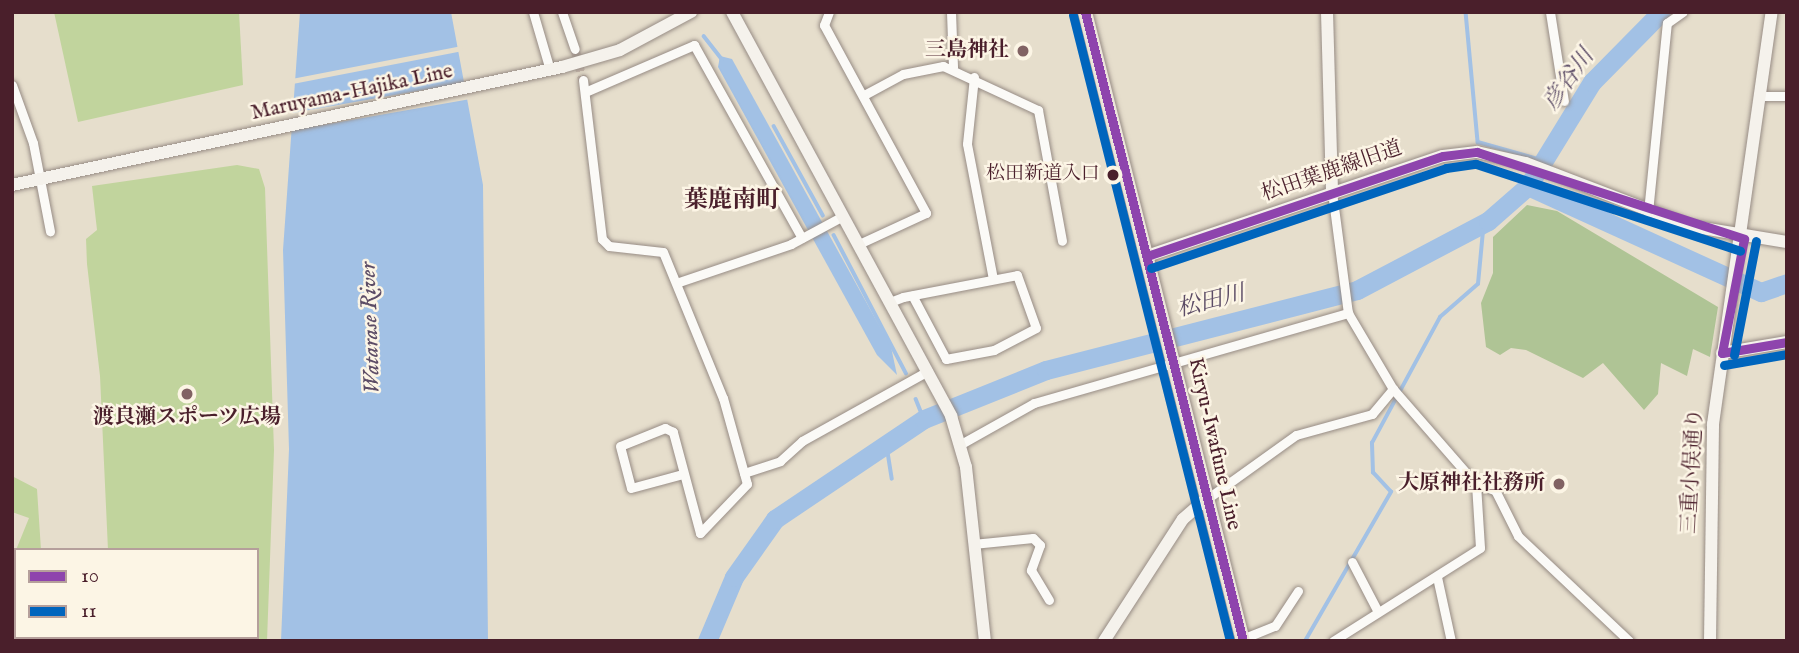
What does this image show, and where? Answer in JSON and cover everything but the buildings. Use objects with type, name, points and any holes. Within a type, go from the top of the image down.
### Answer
[{"type":"main road","name":"Kiryu-Iwafune Line","points":[[1085,12],[1161,312],[1204,500],[1242,640]]},
{"type":"street","points":[[533,12],[550,70]]},
{"type":"street","points":[[562,12],[575,49]]},
{"type":"street","name":"Maruyama-Hajika Line","points":[[12,185],[550,70],[620,50],[691,12]]},
{"type":"street","points":[[732,12],[937,387],[960,441],[985,641]]},
{"type":"street","points":[[829,12],[824,25],[864,94],[926,213],[859,244]]},
{"type":"street","points":[[951,12],[953,67]]},
{"type":"street","points":[[1327,12],[1332,192],[1347,310],[1393,389],[1476,484],[1495,490],[1512,529],[1618,637],[1629,641]]},
{"type":"street","points":[[1550,12],[1564,101]]},
{"type":"street","points":[[1648,212],[1667,23],[1684,12]]},
{"type":"street","points":[[1772,12],[1744,239],[1787,242]]},
{"type":"street","points":[[585,92],[695,45],[806,236]]},
{"type":"street","points":[[864,94],[903,74],[953,67],[1041,114],[1062,241]]},
{"type":"street","points":[[974,77],[967,144],[993,279]]},
{"type":"street","points":[[583,80],[602,239],[609,246],[663,252],[680,282],[744,473],[742,495],[700,533],[673,432],[665,428],[620,446],[631,488],[683,474]]},
{"type":"street","points":[[12,85],[33,143],[36,180],[50,230]]},
{"type":"street","points":[[1763,96],[1787,96]]},
{"type":"street","name":"松田葉鹿線旧道","points":[[1147,256],[1452,154],[1492,153],[1648,212],[1744,239]]},
{"type":"street","points":[[680,282],[806,236],[844,216]]},
{"type":"street","name":"三重小俣通り","points":[[1710,641],[1710,460],[1721,353],[1744,239]]},
{"type":"street","points":[[890,302],[912,295],[993,279],[1021,278],[1036,328],[994,350],[950,359],[938,351],[912,295]]},
{"type":"street","points":[[960,441],[1034,403],[1172,358],[1347,310]]},
{"type":"street","points":[[1721,353],[1787,342]]},
{"type":"street","points":[[744,473],[780,461],[802,441],[928,371]]},
{"type":"street","points":[[1104,641],[1182,519],[1204,500],[1296,435],[1372,414],[1393,389]]},
{"type":"street","points":[[1333,641],[1480,548],[1476,484]]},
{"type":"street","points":[[973,544],[1033,538],[1040,545],[1031,570],[1049,600]]},
{"type":"street","points":[[1353,562],[1378,612]]},
{"type":"street","points":[[1437,577],[1451,641]]},
{"type":"street","points":[[1242,640],[1275,626],[1298,591]]},
{"type":"green space","points":[[54,12],[239,12],[243,85],[78,122]]},
{"type":"green space","name":"渡良瀬スポーツ広場","points":[[237,165],[259,169],[265,188],[274,450],[267,641],[112,641],[259,639],[259,548],[108,548],[100,376],[87,264],[86,239],[97,230],[92,186]]},
{"type":"green space","points":[[1527,205],[1557,211],[1718,307],[1710,357],[1693,349],[1687,376],[1661,363],[1658,394],[1644,410],[1603,363],[1583,378],[1526,350],[1511,348],[1500,355],[1486,347],[1481,303],[1493,273],[1493,237]]},
{"type":"green space","points":[[12,476],[37,489],[41,548],[17,548],[29,518],[12,512]]},
{"type":"green space","points":[[14,596],[14,639],[42,641],[12,641]]},
{"type":"water","name":"Watarase River","points":[[300,12],[451,12],[483,185],[488,641],[281,641],[289,449],[283,250]]},
{"type":"water","points":[[720,56],[732,59],[891,347],[897,375],[877,355],[718,67]]},
{"type":"pier","points":[[462,46],[463,51],[290,84],[289,80]]},
{"type":"pier","points":[[469,82],[472,99],[290,131],[287,114]]},
{"type":"waterway","points":[[1466,12],[1478,142],[1545,161]]},
{"type":"waterway","name":"彦谷川","points":[[1528,186],[1592,82],[1661,12]]},
{"type":"waterway","points":[[704,36],[722,59]]},
{"type":"waterway","points":[[774,126],[823,215]]},
{"type":"waterway","name":"松田川","points":[[707,641],[734,577],[775,519],[924,419],[1046,370],[1357,290],[1488,221],[1528,186],[1761,292],[1787,283]]},
{"type":"waterway","points":[[1305,641],[1391,492],[1373,473],[1372,443],[1440,317],[1478,284],[1484,221]]},
{"type":"waterway","points":[[834,235],[906,373]]},
{"type":"waterway","points":[[916,399],[924,419]]},
{"type":"waterway","points":[[887,446],[892,479]]},
{"type":"tunnel","points":[[575,49],[583,80]]},
{"type":"transit line","name":"10","points":[[1085,12],[1243,641]]},
{"type":"transit line","name":"11","points":[[1073,15],[1230,641]]},
{"type":"transit line","name":"10","points":[[1147,256],[1443,156],[1477,152],[1744,239]]},
{"type":"transit line","name":"11","points":[[1151,268],[1446,168],[1476,164],[1740,251]]},
{"type":"transit line","name":"10","points":[[1722,353],[1744,239]]},
{"type":"transit line","name":"11","points":[[1734,355],[1756,241]]},
{"type":"transit line","name":"10","points":[[1722,353],[1787,342]]},
{"type":"transit line","name":"11","points":[[1724,365],[1787,354]]},
{"type":"place","name":"三島神社","points":[[1023,51]]},
{"type":"place","name":"松田新道入口","points":[[1113,175]]},
{"type":"place","name":"渡良瀬スポーツ広場","points":[[187,394]]},
{"type":"place","name":"大原神社社務所","points":[[1559,484]]},
{"type":"district","name":"葉鹿南町","points":[[732,201]]}]
